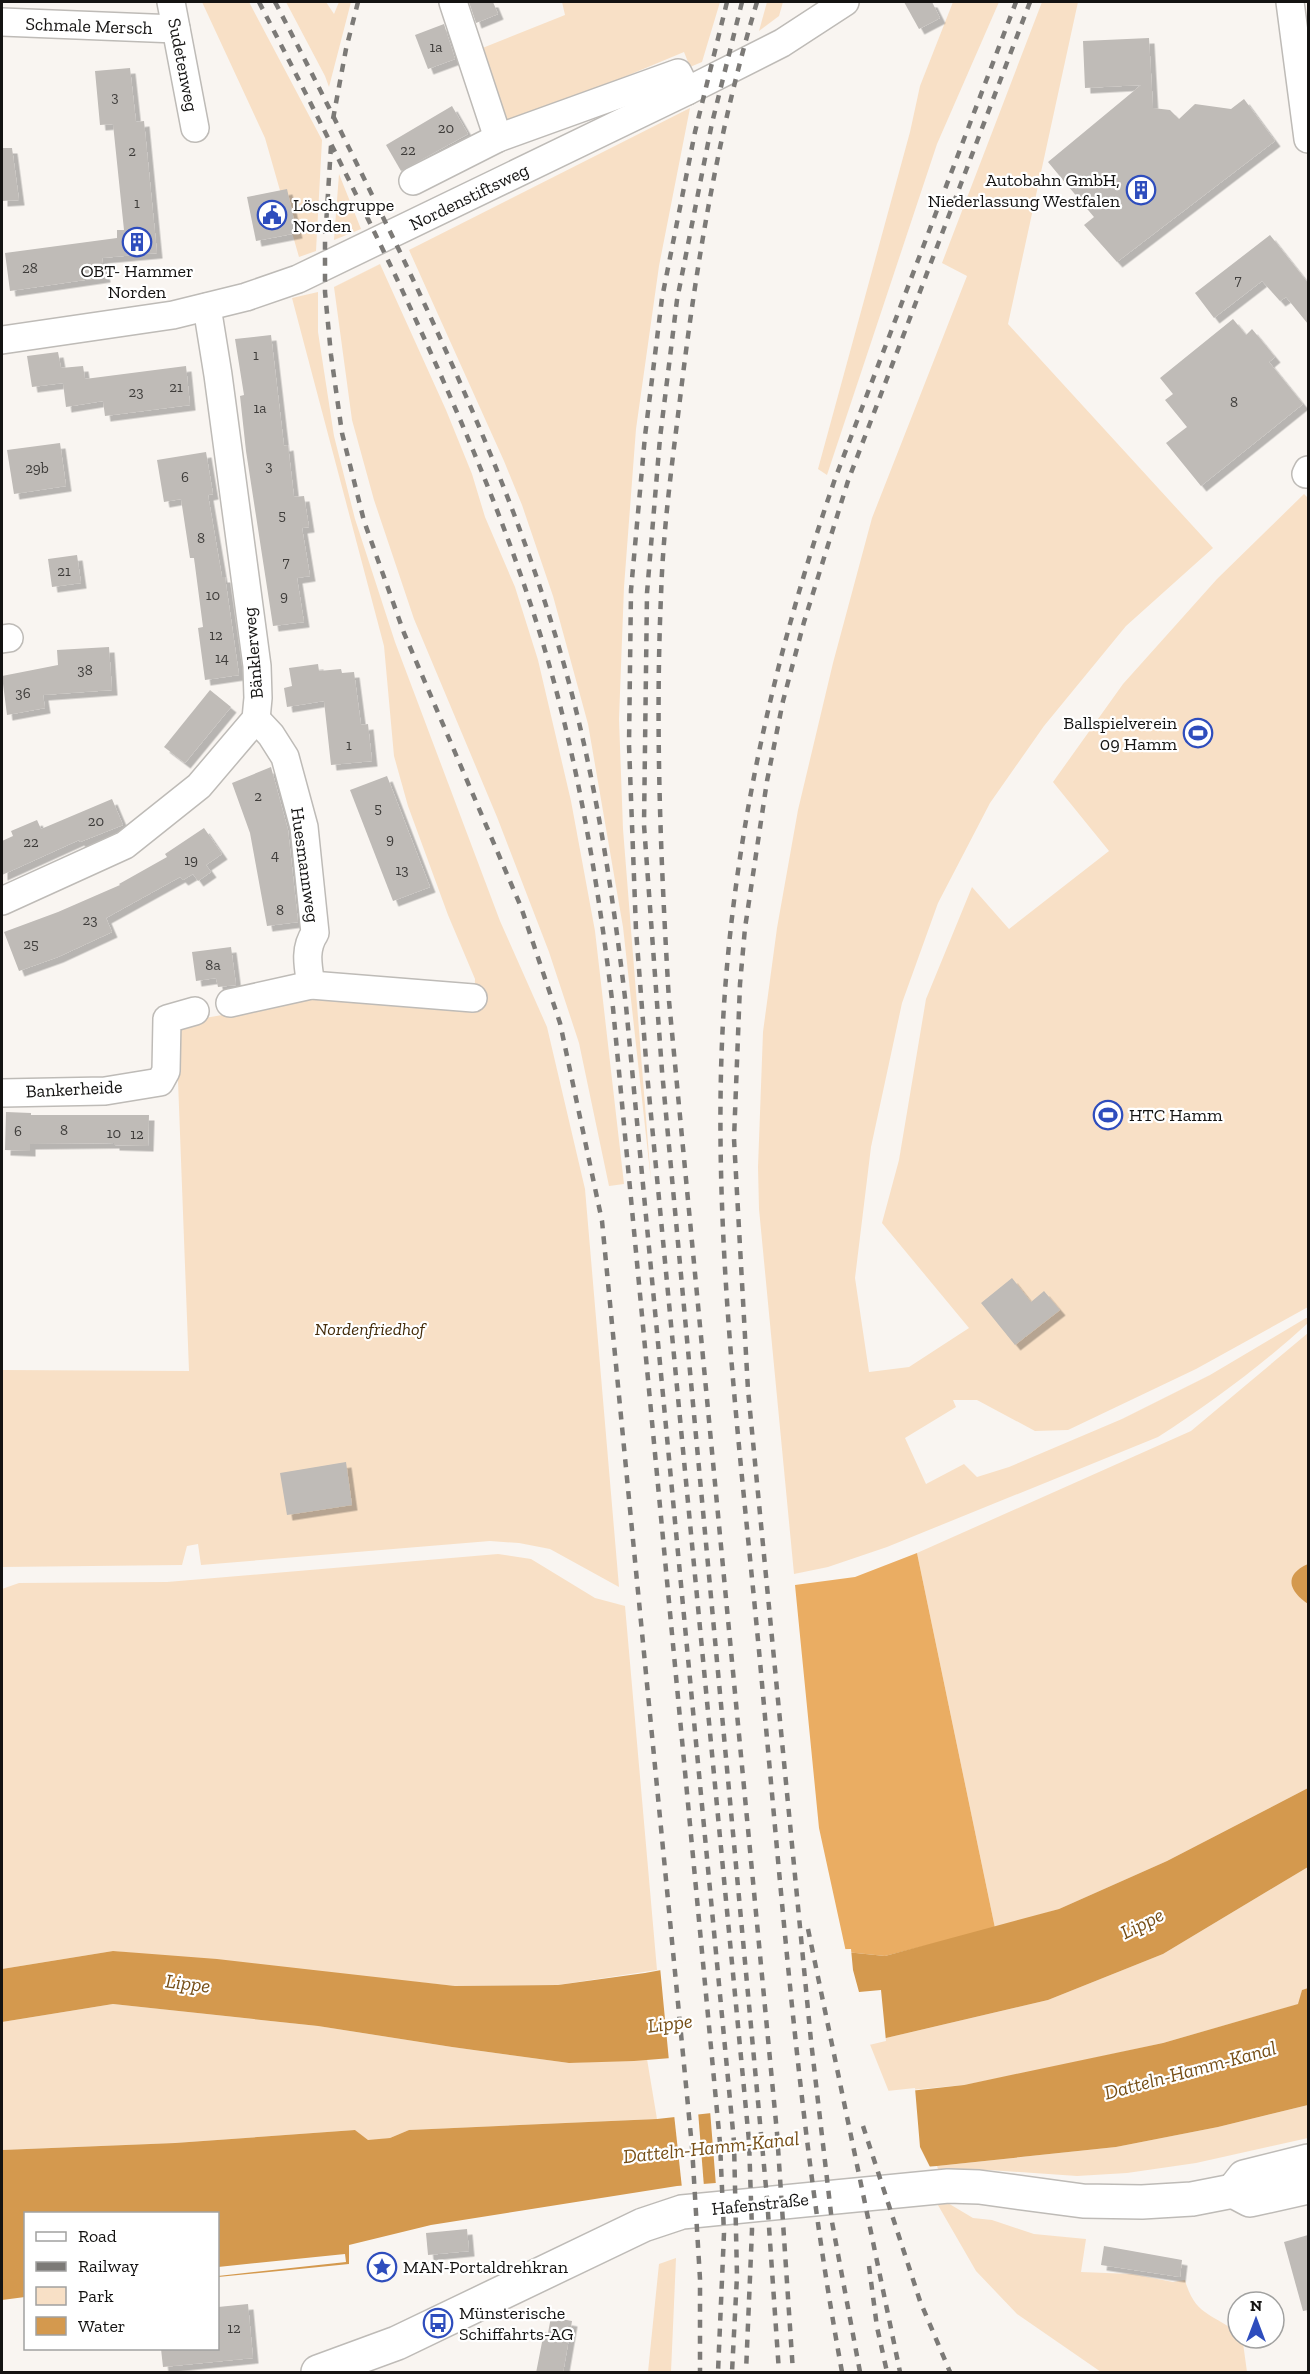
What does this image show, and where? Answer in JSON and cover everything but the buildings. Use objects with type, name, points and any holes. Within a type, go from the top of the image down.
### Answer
[{"type":"main road","name":"Hafenstraße","points":[[1233,2191],[1244,2176],[1308,2161]]},
{"type":"main road","name":"Hafenstraße","points":[[318,2373],[398,2343],[593,2248],[673,2214],[948,2186],[979,2187],[1083,2201],[1142,2202],[1192,2199],[1233,2191],[1250,2200],[1308,2187]]},
{"type":"street","name":"Sudetenweg","points":[[171,2],[195,128]]},
{"type":"street","points":[[453,2],[498,138]]},
{"type":"street","name":"Nordenstiftsweg","points":[[2,340],[153,319],[246,297],[298,279],[782,43],[845,2]]},
{"type":"street","points":[[1290,2],[1308,138]]},
{"type":"street","name":"Schmale Mersch","points":[[2,22],[176,29]]},
{"type":"street","points":[[413,181],[498,138],[678,73],[687,91]]},
{"type":"street","name":"Bänklerweg","points":[[2,901],[125,845],[199,786],[256,719],[257,666],[207,307]]},
{"type":"street","name":"Huesmannweg","points":[[256,719],[275,740],[285,757],[304,827],[315,933],[309,941],[308,950],[311,985]]},
{"type":"street","points":[[230,1003],[311,985],[473,999]]},
{"type":"street","name":"Bankerheide","points":[[2,1093],[105,1091],[160,1082],[166,1071],[167,1019],[195,1011]]},
{"type":"green space","points":[[202,2],[249,2],[322,140],[316,251],[299,257],[265,138]]},
{"type":"green space","points":[[286,2],[326,2],[334,14],[339,2],[351,2],[329,87],[325,76]]},
{"type":"green space","points":[[562,2],[720,2],[702,62],[690,67],[684,52],[507,126],[480,49],[565,15]]},
{"type":"green space","points":[[767,2],[783,2],[779,16],[759,31]]},
{"type":"green space","points":[[953,2],[999,2],[937,144],[827,475],[818,469],[910,132],[920,86]]},
{"type":"green space","points":[[1042,2],[1078,2],[1008,324],[1213,548],[1126,626],[1044,726],[990,803],[938,903],[902,1003],[871,1147],[855,1278],[869,1372],[909,1367],[969,1328],[882,1223],[899,1160],[926,999],[972,887],[1009,929],[1109,851],[1053,782],[1123,684],[1217,579],[1304,494],[1308,498],[1308,1307],[1196,1369],[1068,1430],[1035,1431],[977,1400],[953,1400],[956,1407],[905,1438],[926,1484],[964,1464],[977,1477],[1009,1467],[1122,1419],[1210,1375],[1306,1318],[1308,1318],[1308,1323],[1236,1383],[1158,1437],[887,1547],[828,1567],[794,1574],[759,1209],[758,1167],[763,1032],[777,928],[798,810],[833,663],[872,518],[967,276],[942,263]]},
{"type":"green space","points":[[690,108],[659,266],[636,429],[624,587],[619,719],[623,829],[651,1181],[623,927],[588,724],[553,596],[522,505],[409,250]]},
{"type":"green space","points":[[339,174],[361,229],[334,240]]},
{"type":"green space","points":[[380,264],[446,410],[472,474],[485,517],[515,587],[538,660],[571,801],[595,931],[624,1184],[609,1186],[579,1043],[549,952],[497,817],[414,619],[374,500],[352,420],[334,287]]},
{"type":"green space","name":"Nordenfriedhof","points":[[318,292],[318,332],[334,436],[355,519],[395,642],[500,921],[547,1027],[585,1189],[619,1587],[550,1549],[519,1543],[490,1541],[201,1565],[198,1544],[187,1546],[182,1565],[2,1567],[2,1370],[189,1371],[176,1028],[188,1021],[330,996],[474,1008],[475,979],[448,915],[408,806],[394,756],[384,646],[292,298]]},
{"type":"green space","points":[[1308,1333],[1308,1788],[1167,1861],[1059,1909],[995,1928],[917,1553],[1191,1431]]},
{"type":"green space","points":[[498,1554],[531,1559],[595,1598],[625,1606],[657,1970],[558,1985],[455,1986],[113,1951],[2,1969],[2,1589],[19,1583],[167,1582]]},
{"type":"green space","points":[[1308,1867],[1308,1988],[1302,1990],[1299,2004],[1163,2043],[1039,2070],[964,2085],[889,2092],[869,2042],[1048,2000],[1163,1954]]},
{"type":"green space","points":[[113,2004],[318,2026],[569,2063],[647,2059],[657,2119],[409,2130],[390,2138],[368,2141],[355,2130],[175,2143],[2,2150],[2,2022]]},
{"type":"green space","points":[[1308,2105],[1308,2138],[1196,2163],[1127,2173],[1077,2176],[989,2170],[939,2172],[937,2166],[1116,2147],[1218,2127]]},
{"type":"green space","points":[[931,2193],[973,2218],[992,2220],[1034,2234],[1086,2239],[1081,2272],[1132,2274],[1173,2282],[1185,2280],[1189,2292],[1200,2308],[1226,2325],[1226,2350],[1244,2350],[1247,2372],[1101,2372],[1017,2314],[976,2271]]},
{"type":"green space","points":[[676,2258],[671,2372],[648,2372],[659,2264]]},
{"type":"shaded area","points":[[917,1553],[995,1928],[885,1956],[846,1952],[819,1828],[795,1585],[855,1577]]},
{"type":"water","points":[[1308,1564],[1308,1604],[1296,1594],[1292,1578],[1300,1568]]},
{"type":"water","name":"Lippe","points":[[1308,1788],[1308,1867],[1163,1954],[1048,2000],[869,2042],[634,2061],[569,2063],[318,2026],[113,2004],[2,2022],[2,1969],[113,1951],[217,1959],[455,1986],[558,1985],[645,1973],[749,1954],[846,1952],[885,1956],[1059,1909],[1167,1861]]},
{"type":"water","name":"Datteln-Hamm-Kanal","points":[[1308,1988],[1308,2105],[1218,2127],[1116,2147],[937,2166],[677,2186],[431,2225],[349,2245],[349,2264],[219,2277],[219,2212],[24,2212],[24,2297],[2,2300],[2,2150],[175,2143],[355,2130],[368,2140],[390,2138],[409,2130],[657,2119],[964,2085],[1163,2043],[1298,2004],[1302,1990]]},
{"type":"pier","points":[[851,1949],[853,1970],[859,1992],[881,1990],[886,2041],[869,2045],[669,2061],[660,1967],[748,1951]]},
{"type":"pier","points":[[915,2088],[920,2147],[931,2169],[939,2169],[716,2186],[710,2110]]},
{"type":"pier","points":[[698,2111],[704,2187],[682,2188],[674,2114]]},
{"type":"pier","points":[[345,2254],[346,2262],[219,2276],[219,2267]]},
{"type":"railway","points":[[259,2],[396,277],[437,366],[493,500],[541,637],[566,728],[585,821],[601,914],[613,1008],[720,2143],[724,2233],[718,2372]]},
{"type":"railway","points":[[275,2],[400,252],[484,439],[521,534],[554,631],[590,770],[607,864],[626,1006],[734,2142],[737,2276],[732,2372]]},
{"type":"railway","points":[[333,119],[346,49],[358,2]]},
{"type":"railway","points":[[727,2],[695,132],[662,298],[645,436],[631,590],[629,745],[636,930],[647,1073],[749,2141],[752,2230],[746,2372]]},
{"type":"railway","points":[[742,2],[712,123],[677,300],[660,438],[647,593],[644,825],[662,1071],[767,2198],[779,2372]]},
{"type":"railway","points":[[757,2],[720,149],[701,249],[686,349],[662,571],[659,748],[661,850],[669,1001],[777,2133],[793,2372]]},
{"type":"railway","points":[[842,2372],[815,2204],[795,2035],[733,1384],[727,1306],[721,1150],[721,1072],[725,996],[732,921],[755,771],[771,697],[811,551],[835,479],[1016,2]]},
{"type":"railway","points":[[860,2372],[832,2222],[811,2041],[748,1390],[734,1139],[740,984],[745,928],[767,781],[783,701],[804,622],[848,481],[1030,2]]},
{"type":"railway","points":[[331,146],[325,241],[325,292],[342,433],[364,521],[404,633],[521,907],[560,1023],[602,1221],[692,2147],[700,2279],[700,2372]]},
{"type":"railway","points":[[808,1929],[900,2372]]},
{"type":"railway","points":[[863,2126],[920,2301],[950,2372]]},
{"type":"railway","points":[[869,2266],[877,2327],[887,2372]]},
{"type":"place","name":"Autobahn GmbH, Niederlassung Westfalen","points":[[1141,190]]},
{"type":"place","name":"Löschgruppe Norden","points":[[272,215]]},
{"type":"place","name":"OBT- Hammer Norden","points":[[137,242]]},
{"type":"place","name":"Ballspielverein 09 Hamm","points":[[1198,733]]},
{"type":"place","name":"HTC Hamm","points":[[1108,1115]]},
{"type":"place","name":"MAN-Portaldrehkran","points":[[382,2267]]},
{"type":"place","name":"Münsterische Schiffahrts-AG","points":[[438,2323]]}]
